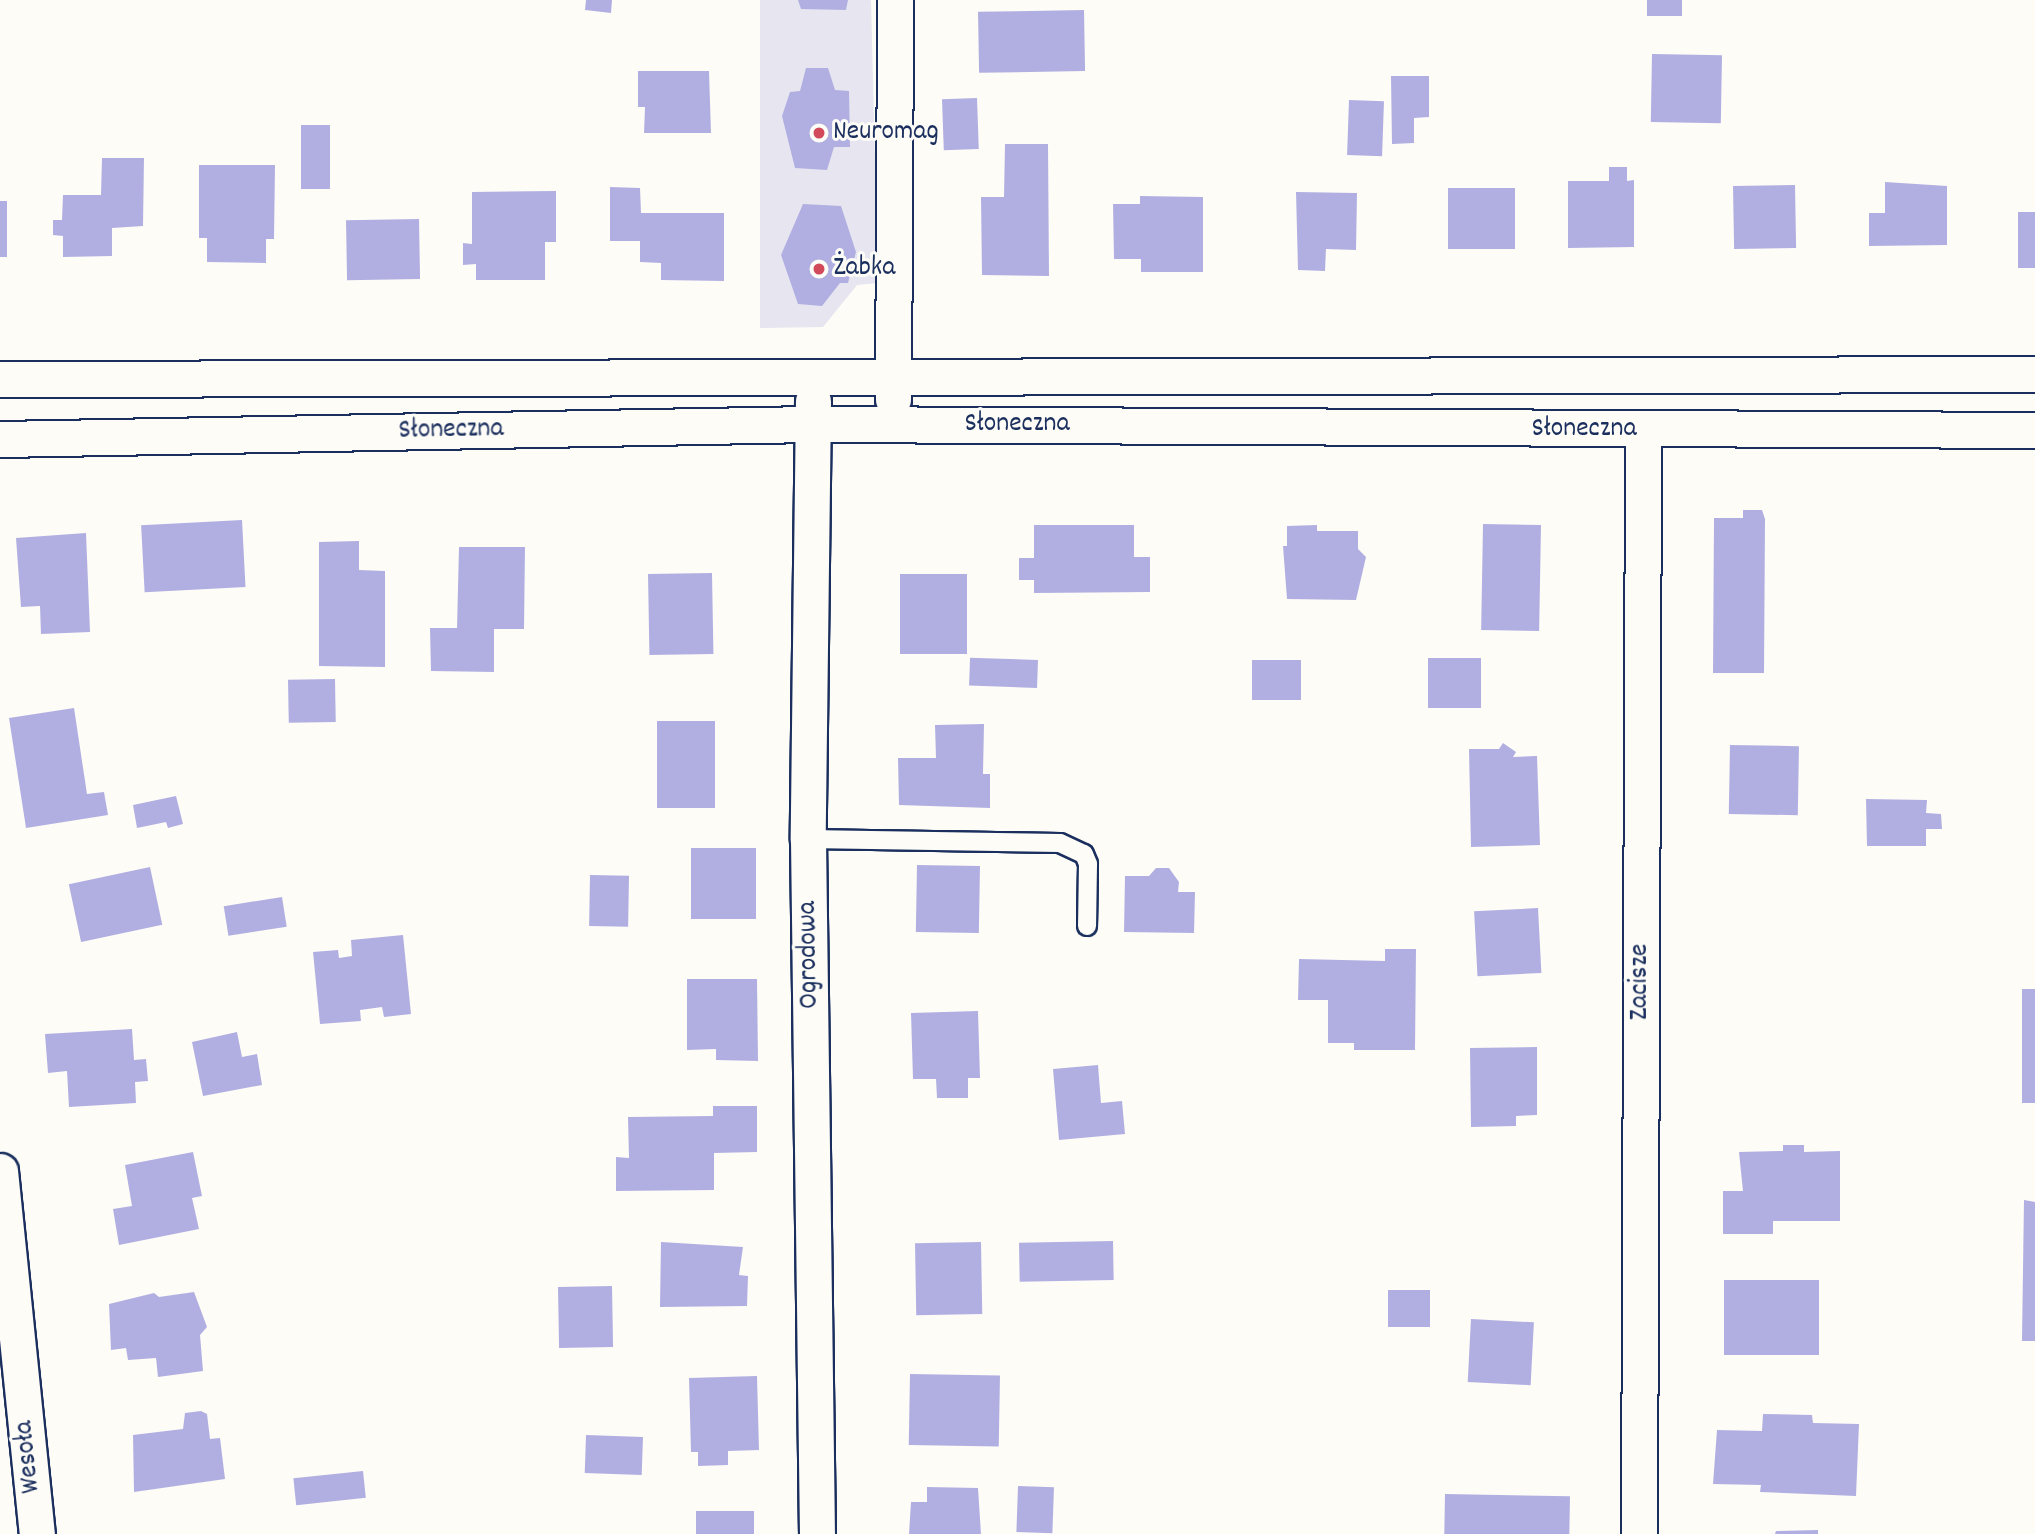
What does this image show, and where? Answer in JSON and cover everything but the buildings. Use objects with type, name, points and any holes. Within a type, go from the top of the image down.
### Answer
[{"type":"street","points":[[892,424],[895,0]]},
{"type":"street","name":"Słoneczna","points":[[0,379],[2035,374]]},
{"type":"street","name":"Ogrodowa","points":[[812,376],[808,839],[817,1534]]},
{"type":"street","name":"Słoneczna","points":[[0,439],[813,424],[2035,430]]},
{"type":"street","name":"Zacisze","points":[[1639,1534],[1643,430]]},
{"type":"street","name":"Wesoła","points":[[0,1171],[37,1534]]},
{"type":"lane","points":[[808,839],[1060,843],[1084,854],[1088,864],[1087,926]]},
{"type":"shaded area","points":[[760,0],[871,0],[878,283],[857,285],[823,327],[760,328]]},
{"type":"place","name":"Neuromag","points":[[819,133]]},
{"type":"place","name":"Żabka","points":[[819,269]]}]
